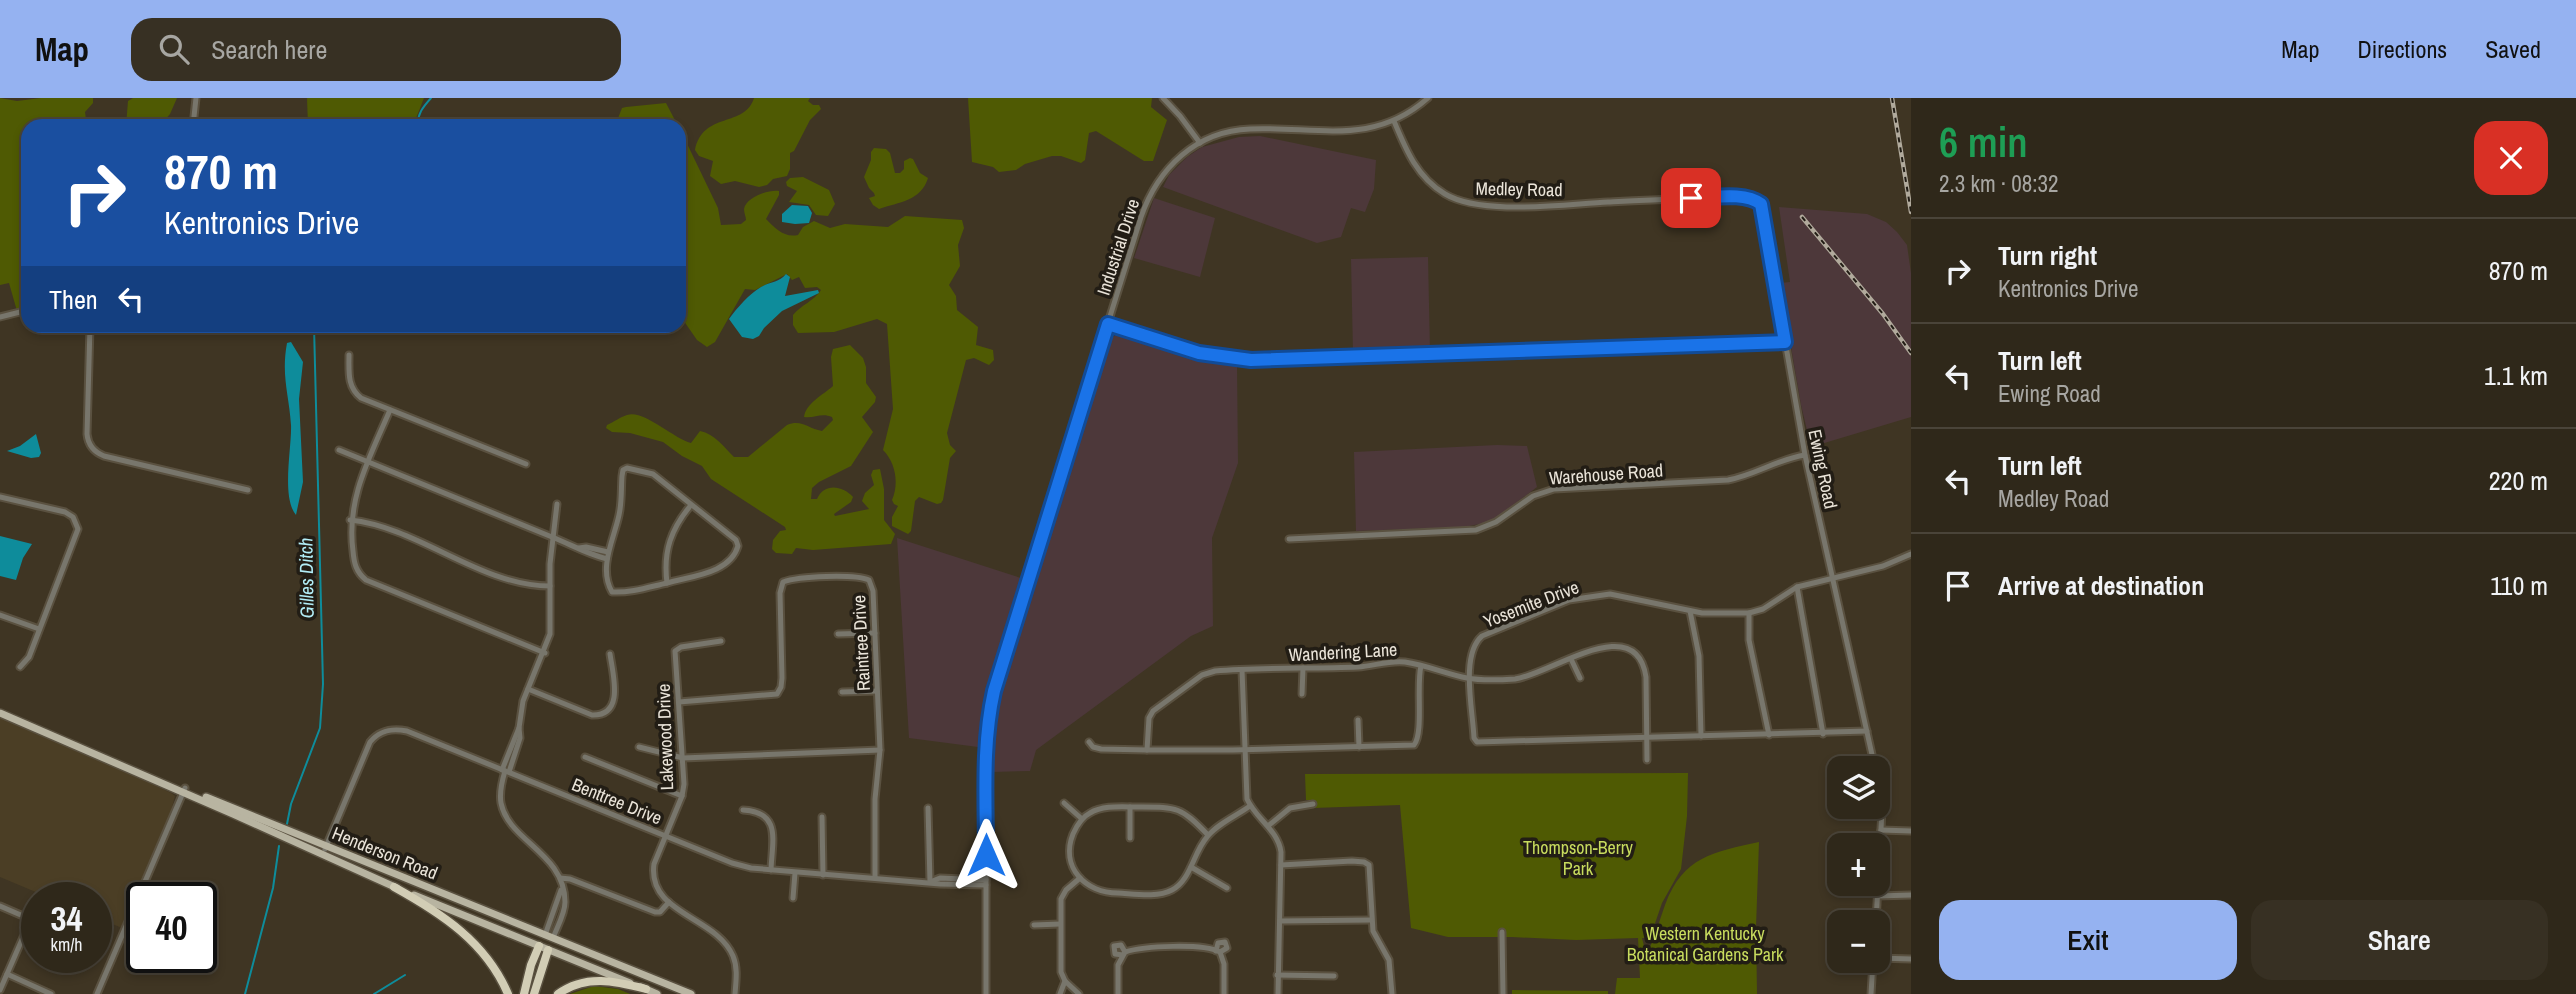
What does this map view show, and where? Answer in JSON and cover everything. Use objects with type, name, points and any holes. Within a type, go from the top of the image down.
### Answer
[{"type":"highway","points":[[394,887],[433,909],[467,935],[488,960],[508,994]]},
{"type":"highway","points":[[524,994],[531,965],[544,948]]},
{"type":"highway","points":[[534,994],[544,948]]},
{"type":"highway","points":[[558,994],[572,985],[589,981],[617,982],[646,989]]},
{"type":"main road","name":"Henderson Road","points":[[0,713],[691,994]]},
{"type":"main road","name":"Henderson Road","points":[[184,790],[322,856],[657,994]]},
{"type":"main road","points":[[544,948],[549,936]]},
{"type":"street","points":[[194,119],[196,98]]},
{"type":"street","points":[[1163,98],[1200,143],[1219,134],[1241,129],[1352,132],[1394,121],[1428,98]]},
{"type":"street","name":"Medley Road","points":[[1394,121],[1409,157],[1423,176],[1447,195],[1470,203],[1513,206],[1732,197]]},
{"type":"street","name":"Industrial Drive","points":[[986,994],[986,756],[991,701],[1152,190],[1168,167],[1184,152],[1200,143]]},
{"type":"street","name":"Ewing Road","points":[[1732,197],[1752,199],[1762,207],[1805,455],[1872,756]]},
{"type":"street","points":[[0,317],[21,312]]},
{"type":"street","points":[[1108,324],[1199,353],[1251,360],[1785,342]]},
{"type":"street","points":[[90,333],[87,434],[89,443],[95,450],[104,456],[248,490]]},
{"type":"street","points":[[349,355],[349,380],[354,392],[361,398],[526,464]]},
{"type":"street","points":[[390,410],[355,495],[350,520],[354,561],[358,571],[366,580],[544,653]]},
{"type":"street","points":[[340,450],[579,548],[608,556]]},
{"type":"street","name":"Warehouse Road","points":[[1289,539],[1476,530],[1496,522],[1533,496],[1554,489],[1728,480],[1779,461],[1805,455]]},
{"type":"street","points":[[625,468],[653,474],[736,540],[738,550],[711,571],[692,578],[648,588],[612,592],[608,581],[608,556],[620,513],[625,468]]},
{"type":"street","points":[[0,497],[65,512],[77,524],[76,538],[29,657],[20,667]]},
{"type":"street","points":[[549,936],[562,887],[560,878],[552,865],[504,812],[500,794],[519,728],[521,710],[544,653],[551,624],[552,537],[557,505]]},
{"type":"street","points":[[667,583],[665,563],[668,544],[676,524],[691,505]]},
{"type":"street","points":[[350,520],[380,527],[519,584],[550,586]]},
{"type":"street","name":"Yosemite Drive","points":[[1647,738],[1478,742],[1474,738],[1471,678],[1473,647],[1482,636],[1569,600],[1620,594],[1707,614],[1749,614],[1763,609],[1797,587],[1883,566],[1911,554]]},
{"type":"street","name":"Raintree Drive","points":[[678,702],[774,695],[780,691],[782,678],[781,585],[787,580],[852,577],[869,580],[873,591],[880,750],[875,799],[875,878]]},
{"type":"street","points":[[1797,587],[1823,734]]},
{"type":"street","points":[[1690,611],[1699,656],[1701,736]]},
{"type":"street","points":[[1749,614],[1749,640],[1769,735]]},
{"type":"street","points":[[0,615],[39,629]]},
{"type":"street","points":[[838,634],[874,633]]},
{"type":"street","name":"Lakewood Drive","points":[[721,641],[681,647],[675,651],[683,758],[682,796],[652,875],[657,891],[715,933],[729,947],[736,969],[735,994]]},
{"type":"street","name":"Wandering Lane","points":[[1147,750],[1149,719],[1153,711],[1202,675],[1215,671],[1367,666],[1394,662],[1471,678],[1520,678],[1612,645],[1623,647],[1637,657],[1643,666],[1646,677],[1647,760]]},
{"type":"street","points":[[528,689],[592,715],[601,715],[609,710],[615,696],[610,654]]},
{"type":"street","points":[[1571,659],[1580,678]]},
{"type":"street","points":[[1089,742],[1101,749],[1147,750],[1245,750],[1417,744],[1421,666]]},
{"type":"street","points":[[1302,694],[1303,668]]},
{"type":"street","points":[[1242,670],[1245,788],[1250,806],[1278,841],[1281,865],[1278,994]]},
{"type":"street","points":[[842,692],[877,691]]},
{"type":"street","points":[[1358,720],[1359,747]]},
{"type":"street","name":"Benttree Drive","points":[[322,856],[366,751],[374,738],[383,732],[397,730],[407,731],[732,863],[795,873],[930,882],[940,878],[986,882]]},
{"type":"street","points":[[1647,738],[1867,732]]},
{"type":"street","points":[[639,747],[683,758],[880,750]]},
{"type":"street","points":[[585,757],[682,796]]},
{"type":"street","points":[[97,994],[184,790]]},
{"type":"street","points":[[1064,803],[1082,819]]},
{"type":"street","points":[[1268,826],[1290,808],[1313,804]]},
{"type":"street","points":[[1208,835],[1181,810],[1168,807],[1098,810],[1082,819],[1073,835],[1069,852],[1071,865],[1080,878],[1092,888],[1110,893],[1163,893],[1178,886],[1208,835],[1250,806]]},
{"type":"street","points":[[1130,807],[1130,838]]},
{"type":"street","points":[[928,808],[930,882]]},
{"type":"street","points":[[743,810],[760,812],[770,820],[773,834],[771,870]]},
{"type":"street","points":[[822,817],[823,875]]},
{"type":"street","points":[[1881,819],[1881,833]]},
{"type":"street","points":[[1881,830],[1911,831]]},
{"type":"street","points":[[1281,865],[1364,862],[1370,866],[1371,920],[1375,936],[1389,960],[1392,994]]},
{"type":"street","points":[[1191,867],[1227,888]]},
{"type":"street","points":[[793,898],[795,873]]},
{"type":"street","points":[[560,878],[570,879],[655,912],[660,912],[669,902]]},
{"type":"street","points":[[1075,993],[1065,981],[1060,968],[1060,924],[1063,894],[1080,878]]},
{"type":"street","points":[[1890,896],[1911,895]]},
{"type":"street","points":[[1876,910],[1877,896]]},
{"type":"street","points":[[0,906],[21,915]]},
{"type":"street","points":[[1280,921],[1371,920]]},
{"type":"street","points":[[1034,925],[1060,924]]},
{"type":"street","points":[[1502,932],[1503,994]]},
{"type":"street","points":[[0,990],[21,946]]},
{"type":"street","points":[[1118,994],[1118,965],[1124,954],[1138,949],[1205,947],[1218,951],[1224,964],[1224,994]]},
{"type":"street","points":[[1890,958],[1911,959]]},
{"type":"street","points":[[1871,994],[1872,973]]},
{"type":"street","points":[[7,974],[51,994]]},
{"type":"street","points":[[1277,975],[1334,976]]},
{"type":"street","points":[[1060,994],[1065,981]]},
{"type":"shaded area","points":[[1260,136],[1376,160],[1374,189],[1365,212],[1351,208],[1341,237],[1317,243],[1163,187],[1169,175],[1202,147],[1239,137]]},
{"type":"shaded area","points":[[1154,198],[1215,218],[1200,277],[1134,258]]},
{"type":"shaded area","points":[[1779,207],[1867,214],[1886,222],[1907,245],[1911,273],[1911,417],[1811,447],[1780,283],[1790,282]]},
{"type":"shaded area","points":[[1428,257],[1430,351],[1353,353],[1351,259]]},
{"type":"shaded area","points":[[1121,332],[1237,364],[1238,463],[1212,538],[1213,626],[1191,636],[1036,750],[1030,771],[991,772],[998,695],[1111,338]]},
{"type":"shaded area","points":[[1527,446],[1537,487],[1491,522],[1463,527],[1356,531],[1354,452]]},
{"type":"shaded area","points":[[897,538],[1024,579],[990,687],[978,747],[909,738]]},
{"type":"shaded area","points":[[0,717],[107,762],[175,796],[141,882],[126,882],[126,918],[122,928],[112,924],[112,882],[21,882],[21,886],[0,877]]},
{"type":"green space","points":[[0,98],[17,101],[93,98],[93,103],[85,112],[86,119],[21,119],[21,310],[17,311],[9,283],[0,285]]},
{"type":"green space","points":[[133,98],[177,98],[166,119],[127,119],[128,101]]},
{"type":"green space","points":[[307,98],[424,98],[416,119],[308,119]]},
{"type":"green space","points":[[754,98],[810,98],[808,101],[819,105],[821,109],[810,120],[794,151],[790,153],[787,176],[773,179],[767,185],[759,187],[735,181],[721,184],[710,176],[713,161],[699,156],[695,150],[699,138],[715,124],[742,113]]},
{"type":"green space","points":[[968,98],[1152,98],[1151,107],[1167,120],[1153,161],[1144,161],[1096,131],[1089,133],[1085,160],[1081,163],[1061,156],[1052,156],[1025,164],[1016,170],[999,172],[993,167],[972,162]]},
{"type":"green space","points":[[666,103],[674,119],[618,119],[622,108]]},
{"type":"green space","points":[[686,142],[718,208],[721,225],[741,224],[746,220],[744,209],[749,201],[775,191],[779,191],[779,195],[766,219],[780,232],[793,236],[814,221],[830,228],[845,224],[888,227],[905,216],[962,220],[964,228],[958,245],[960,266],[949,285],[956,296],[957,310],[978,327],[976,345],[993,350],[994,360],[989,365],[974,358],[966,360],[947,433],[950,445],[956,451],[950,458],[943,500],[937,504],[919,497],[915,501],[911,531],[908,534],[892,526],[892,517],[898,506],[892,500],[895,474],[891,461],[883,450],[893,409],[887,324],[877,319],[834,332],[798,333],[793,325],[793,315],[821,290],[817,287],[805,288],[799,277],[792,280],[787,274],[755,290],[745,289],[715,342],[707,347],[697,340],[686,324]]},
{"type":"green space","points":[[874,148],[886,149],[890,153],[895,173],[904,169],[904,161],[913,159],[920,173],[928,178],[920,192],[908,200],[879,209],[873,205],[869,198],[875,196],[864,177]]},
{"type":"green space","points":[[803,177],[829,190],[835,204],[828,216],[816,215],[809,205],[789,202],[797,191],[787,186],[786,182],[790,178]]},
{"type":"green space","points":[[850,345],[863,358],[866,383],[876,397],[862,417],[873,432],[851,466],[819,482],[812,488],[811,499],[817,499],[829,488],[839,488],[853,497],[851,502],[834,514],[835,516],[869,509],[862,501],[865,493],[874,485],[871,475],[873,470],[880,469],[884,489],[884,520],[895,534],[891,544],[813,550],[796,548],[792,554],[776,553],[772,549],[773,540],[780,531],[786,530],[785,527],[711,479],[702,466],[663,442],[630,433],[612,432],[606,428],[622,417],[634,414],[691,443],[700,431],[719,441],[734,457],[748,457],[787,425],[801,424],[822,431],[833,420],[832,417],[824,415],[804,417],[811,403],[833,386],[833,349]]},
{"type":"green space","name":"Thompson-Berry Park","points":[[1688,773],[1687,816],[1681,869],[1662,903],[1650,938],[1642,938],[1644,946],[1647,949],[1650,947],[1672,889],[1691,866],[1714,853],[1759,842],[1757,994],[1615,994],[1617,978],[1640,978],[1638,938],[1576,940],[1448,937],[1411,928],[1400,805],[1313,808],[1312,800],[1306,800],[1305,774]]},
{"type":"green space","points":[[594,986],[618,989],[630,994],[570,994]]},
{"type":"green space","points":[[1512,990],[1608,991],[1608,994],[1512,994]]},
{"type":"water","points":[[792,205],[808,206],[812,213],[809,223],[782,222],[782,214]]},
{"type":"water","points":[[786,274],[790,277],[785,296],[818,290],[819,293],[782,311],[759,336],[753,339],[742,337],[729,319],[752,293]]},
{"type":"water","points":[[291,342],[303,362],[299,399],[303,482],[296,515],[288,484],[291,425],[285,365],[287,343]]},
{"type":"water","points":[[36,434],[41,453],[39,457],[31,458],[7,451],[20,446]]},
{"type":"water","points":[[0,536],[32,544],[23,558],[16,580],[0,576]]},
{"type":"waterway","name":"Gilles Ditch","points":[[418,119],[431,98]]},
{"type":"waterway","name":"Gilles Ditch","points":[[287,824],[291,804],[320,728],[323,684],[314,333]]},
{"type":"waterway","name":"Gilles Ditch","points":[[245,994],[273,888],[279,846]]},
{"type":"waterway","points":[[374,994],[405,975]]},
{"type":"railway","points":[[1892,98],[1911,212]]},
{"type":"railway","points":[[1802,217],[1883,314],[1911,353]]},
{"type":"route","points":[[986,855],[989,711],[1108,324],[1178,348],[1251,360],[1785,342],[1761,204],[1743,197],[1691,198]]},
{"type":"park label","name":"Western Kentucky Botanical Gardens Park","points":[[1705,943]]}]
